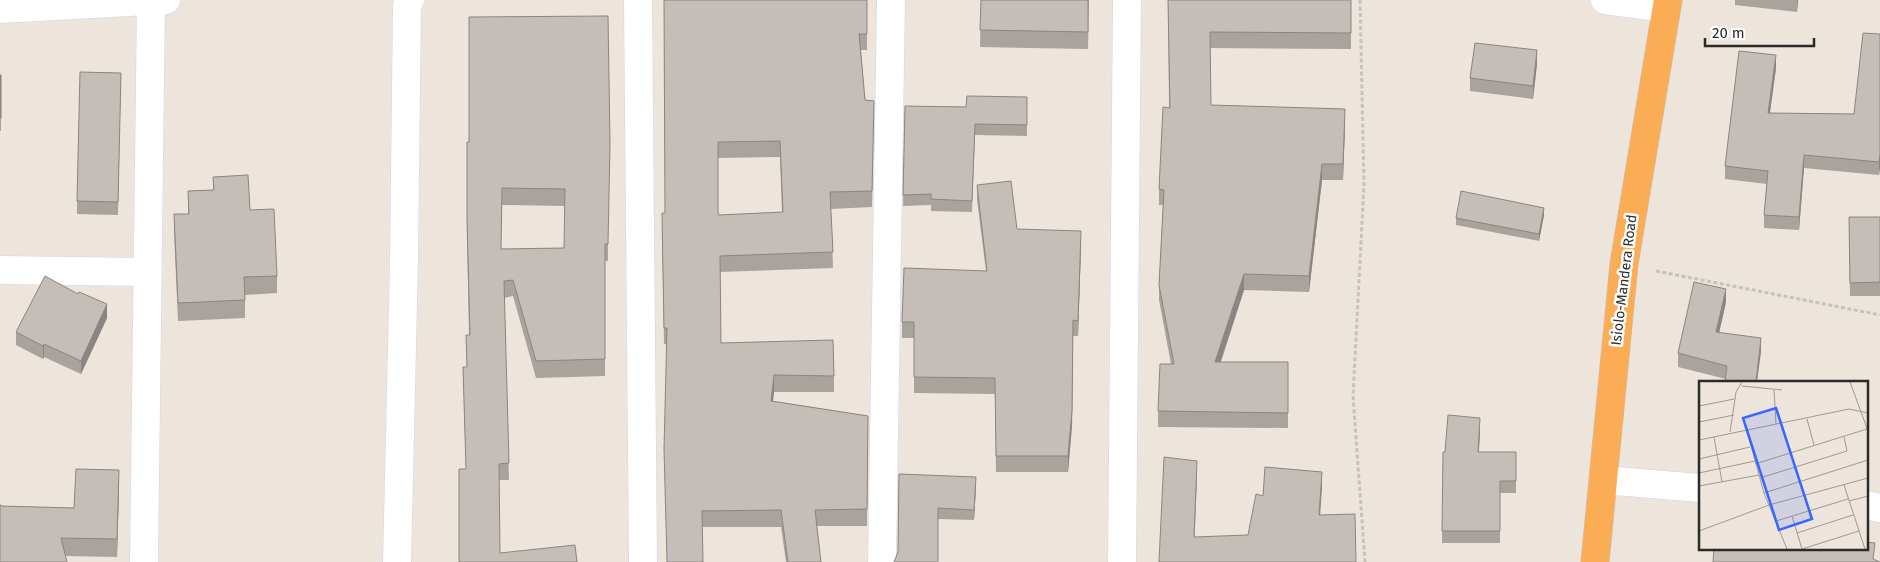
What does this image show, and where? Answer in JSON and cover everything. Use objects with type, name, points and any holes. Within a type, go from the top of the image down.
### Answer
[{"type":"highway","name":"Isiolo-Mandera Road","points":[[1595,562],[1624,264],[1667,4]]},
{"type":"street","points":[[397,562],[404,261],[407,5],[410,0]]},
{"type":"street","points":[[638,0],[643,562]]},
{"type":"street","points":[[882,562],[891,0]]},
{"type":"street","points":[[1122,562],[1127,0]]},
{"type":"street","points":[[1605,0],[1667,4]]},
{"type":"street","points":[[0,9],[158,1],[147,272],[144,562]]},
{"type":"street","points":[[0,270],[147,272]]},
{"type":"street","points":[[1603,480],[1699,488]]},
{"type":"path","points":[[1360,0],[1364,185],[1353,396],[1364,562]]},
{"type":"path","points":[[1624,264],[1880,315]]},
{"type":"building","points":[[664,0],[867,0],[867,34],[859,34],[865,100],[874,101],[872,191],[830,192],[833,252],[720,256],[721,343],[833,340],[834,376],[774,375],[771,401],[868,416],[867,509],[815,510],[821,562],[788,562],[781,510],[702,511],[703,562],[667,562],[664,449],[667,328],[664,328],[662,213],[665,213]],"holes":[[[780,141],[783,212],[719,215],[718,142]]]},
{"type":"building","points":[[981,0],[1088,0],[1088,32],[980,30]]},
{"type":"building","points":[[1168,0],[1351,0],[1351,33],[1210,32],[1211,105],[1345,109],[1343,164],[1322,164],[1309,276],[1244,274],[1215,362],[1288,362],[1288,413],[1158,411],[1160,364],[1174,364],[1159,285],[1164,190],[1159,189],[1163,107],[1170,108]]},
{"type":"building","points":[[608,16],[610,144],[608,244],[605,244],[605,359],[536,361],[513,280],[504,281],[509,463],[499,464],[500,553],[575,545],[577,562],[459,562],[459,469],[466,469],[463,367],[467,367],[466,335],[470,335],[467,220],[469,17]],"holes":[[[502,188],[565,189],[564,248],[501,249]]]},
{"type":"building","points":[[1863,33],[1880,34],[1879,162],[1804,155],[1799,217],[1764,215],[1768,171],[1725,166],[1739,51],[1776,55],[1768,113],[1854,114]]},
{"type":"building","points":[[1475,43],[1537,50],[1533,86],[1470,78]]},
{"type":"building","points":[[80,72],[121,73],[118,202],[77,201]]},
{"type":"building","points":[[1,75],[1,118],[0,118]]},
{"type":"building","points":[[967,96],[1027,97],[1027,125],[975,124],[972,201],[931,199],[931,194],[903,195],[905,106],[966,107]]},
{"type":"building","points":[[248,175],[250,210],[274,209],[277,276],[244,277],[245,300],[178,303],[174,214],[189,214],[188,191],[214,190],[213,177]]},
{"type":"building","points":[[1011,181],[1017,229],[1081,231],[1078,321],[1073,320],[1072,411],[1068,456],[996,456],[995,378],[914,377],[914,322],[902,322],[904,268],[987,271],[977,185]]},
{"type":"building","points":[[1461,191],[1544,208],[1539,234],[1456,218]]},
{"type":"building","points":[[1849,217],[1880,217],[1880,282],[1850,283]]},
{"type":"building","points":[[45,276],[78,294],[79,292],[107,304],[81,361],[44,344],[43,346],[16,332]]},
{"type":"building","points":[[1694,282],[1726,289],[1716,332],[1761,338],[1756,381],[1725,381],[1727,366],[1678,353]]},
{"type":"building","points":[[1448,415],[1480,418],[1478,452],[1516,452],[1516,481],[1500,481],[1500,531],[1442,531],[1443,452],[1445,452]]},
{"type":"building","points":[[1164,457],[1197,461],[1194,537],[1248,535],[1256,494],[1263,496],[1265,467],[1322,472],[1319,515],[1355,514],[1356,562],[1159,562]]},
{"type":"building","points":[[76,469],[119,470],[117,539],[61,538],[67,562],[0,562],[0,505],[74,508]]},
{"type":"building","points":[[899,474],[976,477],[974,510],[938,508],[938,562],[894,562],[898,552]]},
{"type":"building","points":[[1868,542],[1875,543],[1873,559],[1880,562],[1713,562],[1714,550],[1868,550]]}]
